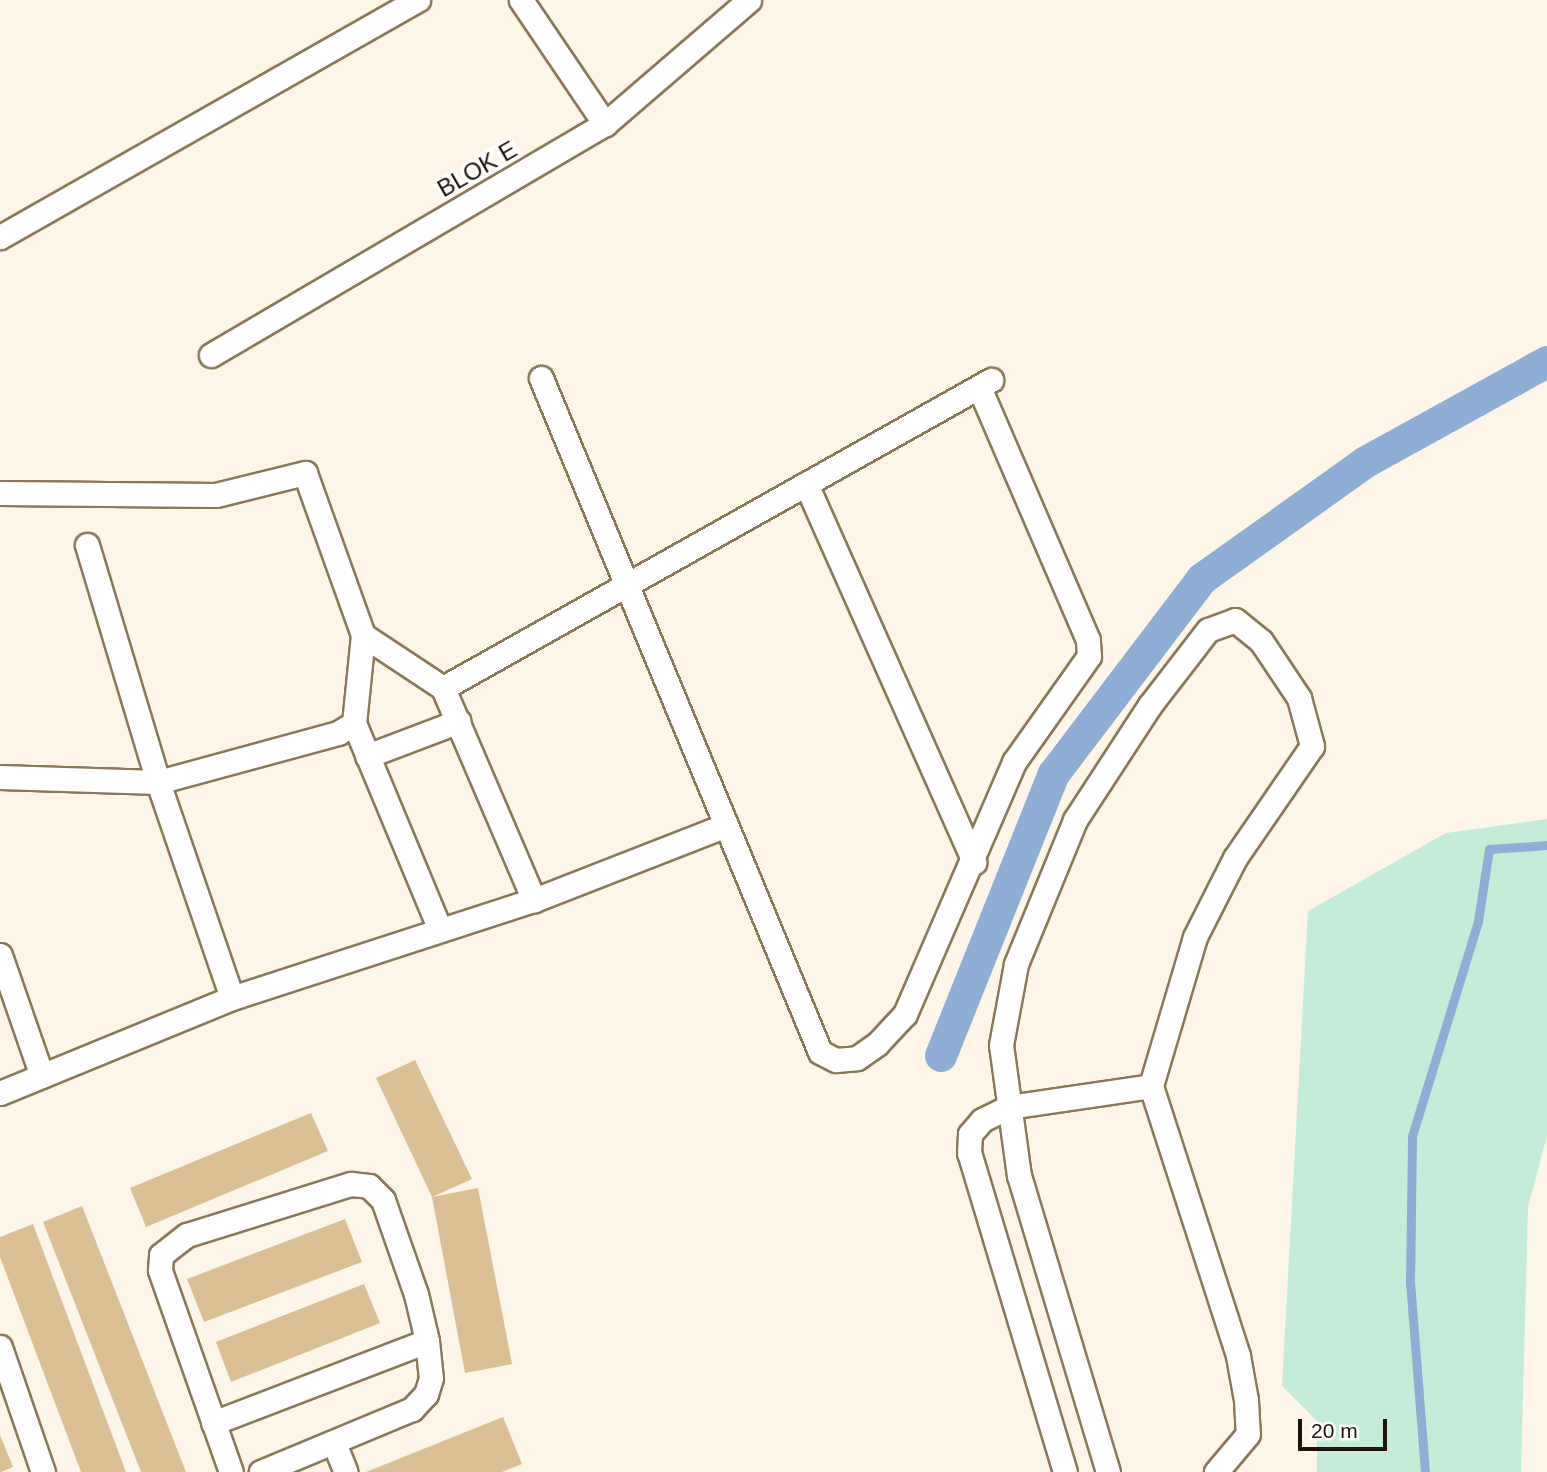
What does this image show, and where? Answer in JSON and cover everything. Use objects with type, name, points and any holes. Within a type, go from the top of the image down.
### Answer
[{"type":"street","points":[[0,237],[418,0]]},
{"type":"street","points":[[520,0],[604,124]]},
{"type":"street","name":"BLOK E","points":[[211,355],[604,124],[749,0]]},
{"type":"street","points":[[443,688],[627,585],[806,484],[985,384],[1088,640],[1089,656],[1014,762],[974,862],[905,1014],[867,1051],[836,1060],[820,1052],[627,585],[541,378]]},
{"type":"street","points":[[0,493],[216,495],[305,473],[363,635],[354,723],[440,930]]},
{"type":"street","points":[[806,484],[974,862]]},
{"type":"street","points":[[87,545],[158,782],[232,999]]},
{"type":"street","points":[[1108,1472],[1019,1176],[1001,1045],[1016,964],[1075,820],[1150,705],[1208,630],[1235,620],[1261,641],[1299,698],[1312,746],[1235,858],[1195,937],[1151,1086],[1238,1356],[1246,1400],[1248,1434],[1216,1472]]},
{"type":"street","points":[[363,635],[443,688],[534,900]]},
{"type":"street","points":[[367,756],[459,721]]},
{"type":"street","points":[[0,777],[158,782],[338,733],[354,723]]},
{"type":"street","points":[[0,1093],[232,999],[534,900],[726,825]]},
{"type":"street","points":[[0,955],[42,1076]]},
{"type":"street","points":[[1065,1472],[969,1153],[975,1127],[1009,1107],[1151,1086]]},
{"type":"street","points":[[231,1472],[160,1270],[168,1244],[187,1235],[351,1184],[369,1186],[383,1200],[428,1341],[431,1378],[420,1402],[334,1443],[261,1472]]},
{"type":"street","points":[[213,1423],[428,1341]]},
{"type":"street","points":[[0,1347],[43,1472]]},
{"type":"street","points":[[334,1443],[346,1472]]},
{"type":"green space","points":[[1547,819],[1547,1136],[1528,1207],[1521,1472],[1317,1472],[1317,1421],[1282,1386],[1308,911],[1446,833]]},
{"type":"building","points":[[415,1060],[472,1179],[432,1197],[376,1078]]},
{"type":"building","points":[[311,1113],[328,1151],[146,1227],[130,1188]]},
{"type":"building","points":[[478,1188],[512,1364],[465,1373],[432,1197]]},
{"type":"building","points":[[82,1206],[186,1472],[141,1472],[43,1222]]},
{"type":"building","points":[[345,1219],[362,1262],[204,1322],[187,1279]]},
{"type":"building","points":[[33,1224],[126,1472],[81,1472],[0,1257],[0,1237]]},
{"type":"building","points":[[364,1284],[380,1323],[231,1382],[216,1342]]},
{"type":"building","points":[[503,1417],[522,1464],[502,1472],[366,1472]]},
{"type":"building","points":[[0,1435],[13,1467],[1,1472],[0,1472]]},
{"type":"waterway","points":[[941,1056],[1054,774],[1202,579],[1366,462],[1547,362]]},
{"type":"waterway","points":[[1425,1472],[1410,1283],[1412,1136],[1478,921],[1489,849],[1547,845]]}]
